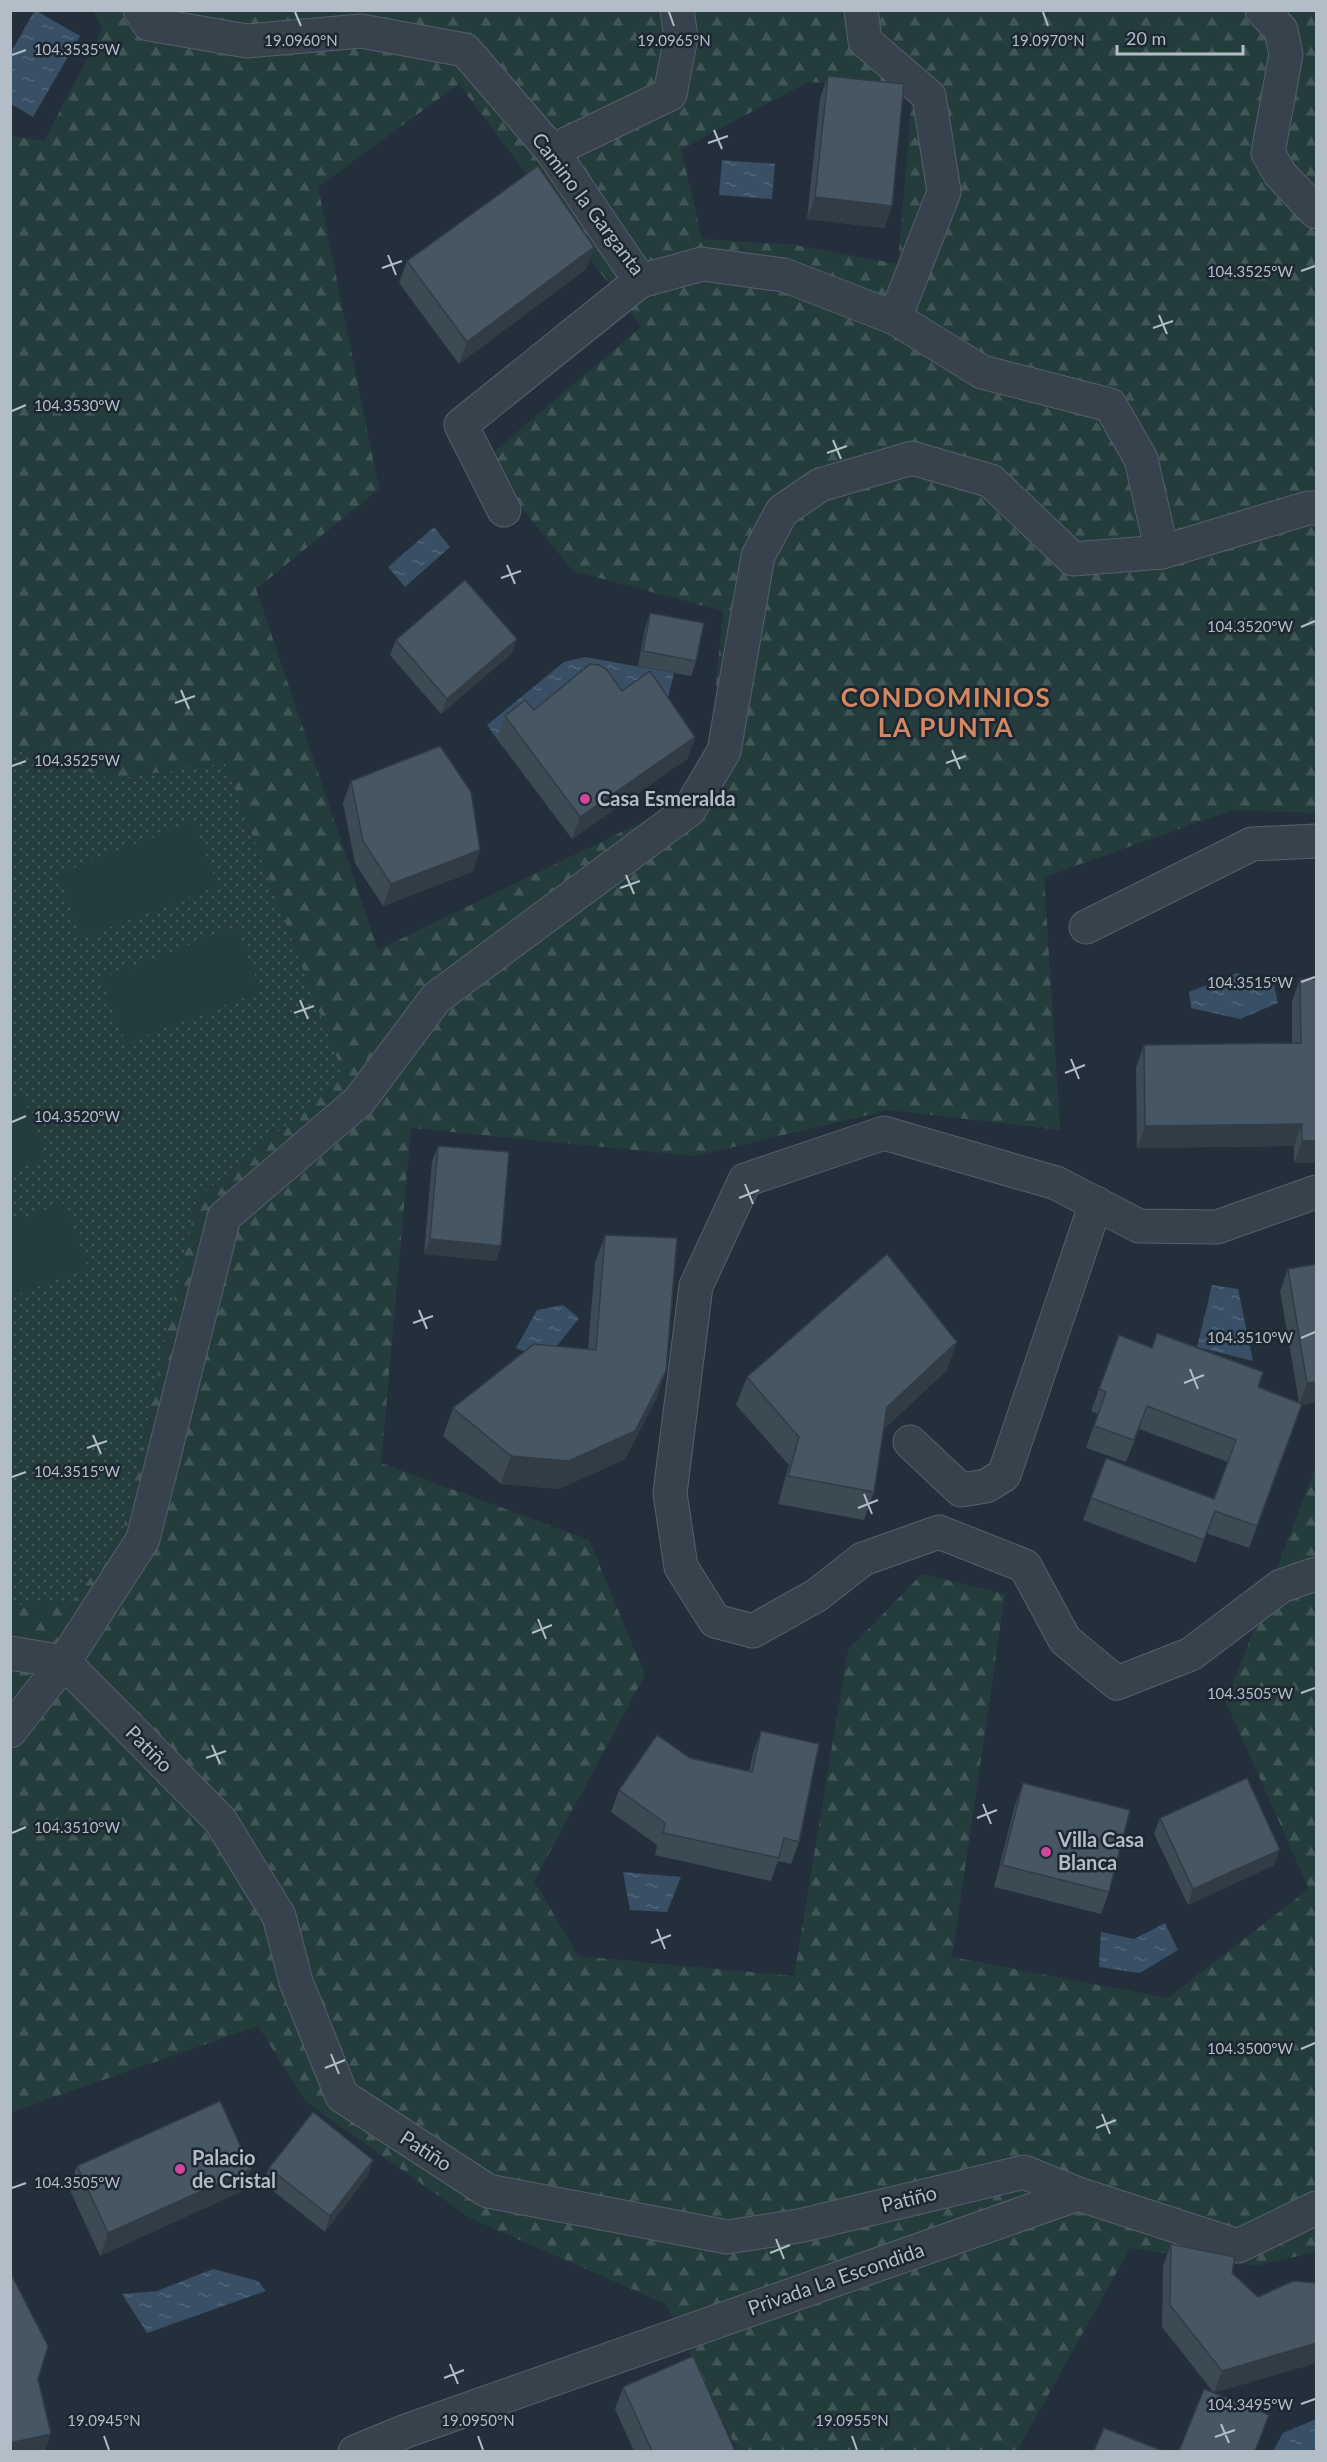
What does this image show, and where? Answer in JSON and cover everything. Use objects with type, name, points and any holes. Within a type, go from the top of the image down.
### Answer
[{"type":"street","name":"Camino la Garganta","points":[[140,10],[149,24],[247,41],[361,31],[465,50],[552,151],[640,280],[702,264],[784,275],[895,318],[982,372],[1110,405],[1141,459],[1162,552]]},
{"type":"street","points":[[552,151],[670,94],[681,37],[677,10]]},
{"type":"street","points":[[861,10],[865,41],[929,96],[944,192],[895,318]]},
{"type":"street","points":[[1262,10],[1281,30],[1286,54],[1269,153],[1280,174],[1317,212]]},
{"type":"street","points":[[504,510],[461,424],[640,280]]},
{"type":"street","points":[[10,1731],[64,1662],[143,1539],[224,1217],[359,1101],[436,998],[689,810],[724,751],[758,556],[782,511],[820,485],[912,458],[991,481],[1073,558],[1162,552],[1308,508],[1317,508]]},
{"type":"street","points":[[1086,927],[1252,844],[1317,842]]},
{"type":"street","points":[[1317,1192],[1217,1227],[1140,1226],[1056,1183],[884,1133],[745,1179],[696,1286],[670,1493],[681,1568],[715,1621],[753,1630],[817,1595],[863,1559],[939,1532],[1025,1566],[1065,1640],[1117,1683],[1191,1654],[1281,1586],[1317,1574]]},
{"type":"street","points":[[910,1442],[961,1490],[986,1486],[1004,1475],[1096,1203]]},
{"type":"street","points":[[10,1653],[64,1662]]},
{"type":"street","name":"Patiño","points":[[64,1662],[220,1820],[279,1916],[296,1982],[342,2096],[488,2191],[727,2237],[799,2226],[1024,2172],[1078,2194]]},
{"type":"street","points":[[1078,2194],[1238,2246],[1317,2208]]},
{"type":"street","name":"Privada La Escondida","points":[[355,2451],[414,2441],[1078,2194]]},
{"type":"green space","points":[[93,11],[1316,11],[1316,813],[1232,810],[1044,877],[1060,1130],[889,1110],[695,1156],[411,1128],[381,1463],[589,1540],[645,1675],[534,1881],[578,1956],[794,1976],[848,1650],[922,1574],[1005,1594],[952,1957],[1168,1998],[1309,1889],[1226,1702],[1316,1466],[1316,2252],[1255,2266],[1130,2248],[1017,2451],[738,2451],[666,2304],[470,2218],[306,2102],[258,2026],[11,2112],[11,1606],[74,1600],[122,1535],[197,1199],[344,1077],[225,763],[114,779],[11,749],[10,136],[44,141],[103,29]],"holes":[[[808,82],[894,86],[912,97],[898,264],[795,245],[702,239],[681,149]],[[459,84],[641,327],[483,461],[573,571],[723,611],[710,750],[681,803],[378,950],[256,589],[379,489],[318,187]]]},
{"type":"green space","points":[[10,749],[114,779],[225,763],[344,1077],[197,1199],[122,1535],[74,1601],[11,1606]]},
{"type":"green space","points":[[193,822],[218,886],[82,938],[58,874]]},
{"type":"green space","points":[[236,927],[261,991],[126,1043],[101,979]]},
{"type":"green space","points":[[22,1094],[46,1158],[11,1172],[11,1098]]},
{"type":"green space","points":[[63,1203],[88,1267],[11,1297],[11,1223]]},
{"type":"water","points":[[35,10],[80,36],[33,117],[11,104],[11,52]]},
{"type":"water","points":[[722,160],[775,164],[772,199],[719,195]]},
{"type":"water","points":[[434,527],[450,547],[405,587],[388,567]]},
{"type":"water","points":[[585,657],[674,673],[662,723],[497,739],[487,725],[564,662]]},
{"type":"water","points":[[1237,973],[1274,985],[1278,1003],[1240,1019],[1191,1008],[1189,992]]},
{"type":"water","points":[[1212,1285],[1238,1289],[1253,1361],[1197,1347]]},
{"type":"water","points":[[563,1305],[579,1318],[546,1360],[516,1348],[537,1310]]},
{"type":"water","points":[[623,1872],[681,1877],[667,1912],[630,1910]]},
{"type":"water","points":[[1165,1923],[1178,1950],[1140,1973],[1099,1967],[1101,1932],[1134,1939]]},
{"type":"water","points":[[213,2269],[258,2281],[266,2291],[147,2333],[122,2294],[157,2291]]},
{"type":"water","points":[[1316,2419],[1316,2451],[1273,2451],[1283,2433]]},
{"type":"building","points":[[828,76],[904,84],[892,206],[815,197]]},
{"type":"building","points":[[538,166],[594,247],[467,342],[407,261]]},
{"type":"building","points":[[465,580],[517,639],[447,699],[396,640]]},
{"type":"building","points":[[650,613],[704,623],[696,661],[643,651]]},
{"type":"building","name":"Casa Esmeralda","points":[[590,664],[599,665],[607,670],[622,691],[650,671],[695,737],[580,817],[505,716],[525,700],[534,710]]},
{"type":"building","points":[[440,746],[471,792],[480,850],[391,884],[363,841],[351,781]]},
{"type":"building","points":[[1300,979],[1317,979],[1317,1141],[1302,1141],[1302,1124],[1145,1126],[1144,1045],[1301,1043]]},
{"type":"building","points":[[438,1146],[509,1152],[501,1246],[430,1239]]},
{"type":"building","points":[[605,1235],[677,1238],[666,1371],[635,1431],[569,1461],[511,1456],[453,1408],[534,1344],[596,1350]]},
{"type":"building","points":[[887,1254],[957,1342],[887,1407],[874,1492],[788,1476],[799,1437],[747,1377]]},
{"type":"building","points":[[1317,1264],[1317,1382],[1307,1383],[1288,1269]]},
{"type":"building","points":[[1157,1333],[1263,1372],[1258,1387],[1302,1404],[1257,1526],[1215,1511],[1204,1540],[1091,1498],[1106,1458],[1214,1499],[1236,1440],[1147,1406],[1134,1440],[1094,1426],[1106,1392],[1099,1389],[1119,1335],[1152,1348]]},
{"type":"building","points":[[761,1731],[819,1744],[799,1842],[784,1838],[779,1858],[663,1833],[665,1823],[619,1790],[657,1735],[690,1758],[752,1772]]},
{"type":"building","points":[[1247,1778],[1280,1850],[1193,1889],[1160,1818]]},
{"type":"building","points":[[1023,1783],[1130,1810],[1109,1892],[1002,1865]]},
{"type":"building","points":[[220,2101],[251,2169],[108,2233],[77,2166]]},
{"type":"building","points":[[313,2112],[373,2160],[330,2216],[269,2168]]},
{"type":"building","points":[[1171,2244],[1235,2257],[1232,2273],[1258,2297],[1293,2281],[1317,2283],[1317,2343],[1222,2371],[1170,2305]]},
{"type":"building","points":[[10,2276],[48,2346],[38,2379],[51,2434],[10,2443]]},
{"type":"building","points":[[693,2356],[735,2451],[652,2451],[623,2387]]},
{"type":"building","points":[[1204,2389],[1269,2415],[1255,2451],[1179,2451]]},
{"type":"building","points":[[1104,2428],[1163,2451],[1094,2451]]},
{"type":"place","name":"Casa Esmeralda","points":[[585,799]]},
{"type":"place","name":"Villa Casa Blanca","points":[[1046,1852]]},
{"type":"place","name":"Palacio de Cristal","points":[[180,2169]]},
{"type":"district","name":"CONDOMINIOS LA PUNTA","points":[[946,713]]}]
